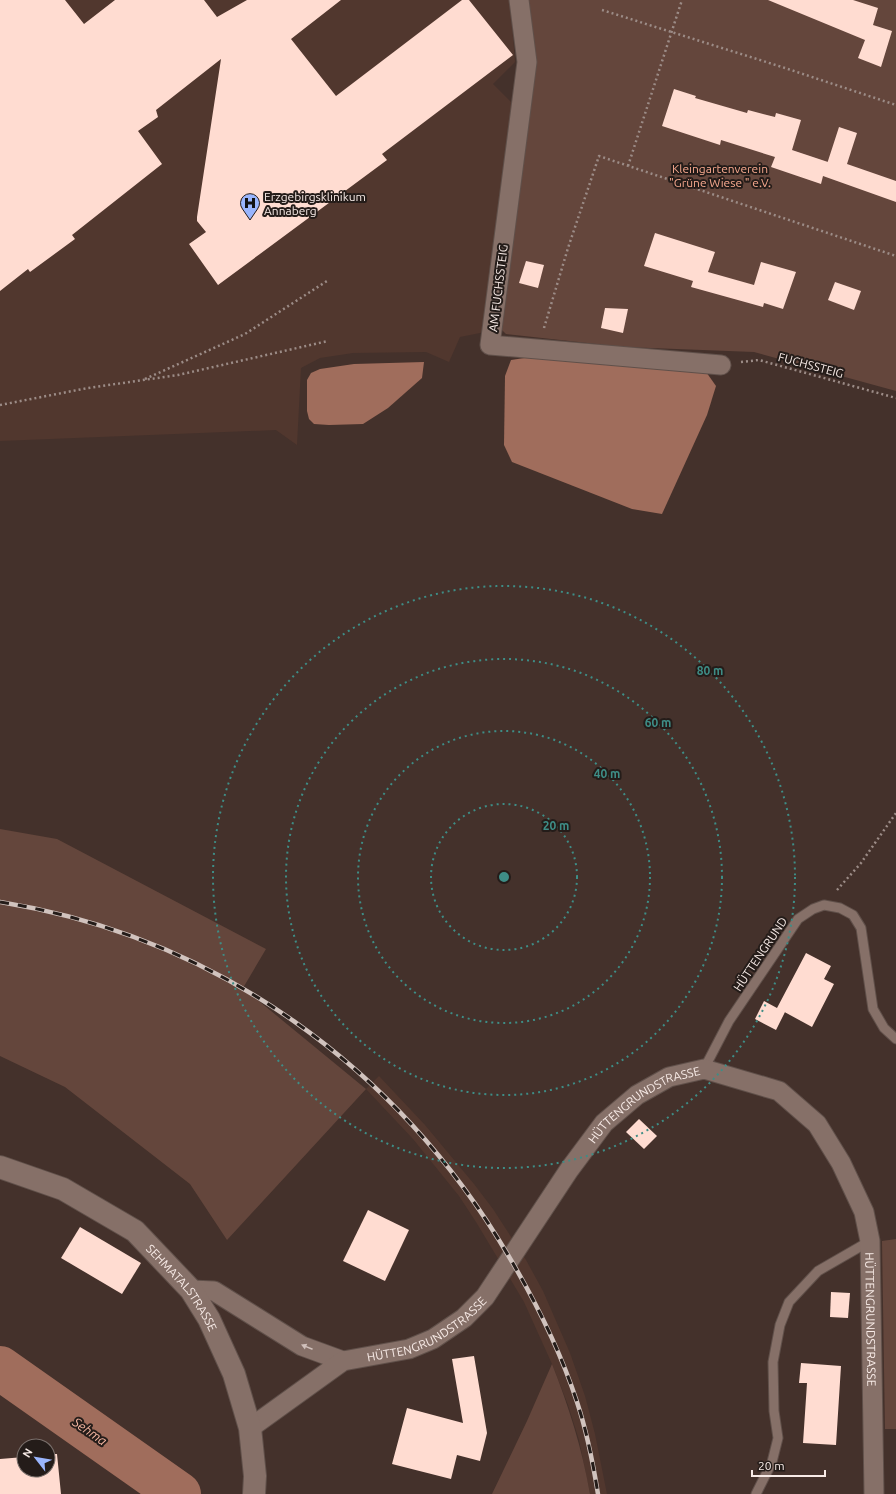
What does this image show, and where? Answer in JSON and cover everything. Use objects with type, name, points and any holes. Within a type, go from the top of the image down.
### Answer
[{"type":"main road","name":"SEHMATALSTRASSE","points":[[0,1167],[63,1189],[135,1231],[191,1290],[209,1319],[234,1374],[250,1428],[255,1476],[254,1494]]},
{"type":"street","name":"AM FUCHSSTEIG","points":[[519,0],[527,62],[490,345],[721,365]]},
{"type":"street","name":"HÜTTENGRUNDSTRASSE","points":[[250,1428],[343,1361],[409,1349],[433,1339],[464,1318],[485,1297],[569,1170],[604,1123],[637,1095],[669,1077],[704,1069],[779,1091],[817,1124],[841,1163],[864,1212],[870,1241],[874,1494]]},
{"type":"street","points":[[191,1290],[214,1290],[302,1346],[343,1361]]},
{"type":"lane","points":[[824,905],[840,908],[852,916],[861,928],[873,1009],[884,1028],[896,1039]]},
{"type":"lane","name":"HÜTTENGRUND","points":[[704,1069],[729,1021],[798,919],[813,909],[824,905]]},
{"type":"lane","points":[[756,1494],[772,1462],[778,1438],[774,1411],[773,1362],[780,1325],[789,1302],[818,1271],[870,1241]]},
{"type":"path","points":[[628,166],[682,0]]},
{"type":"path","points":[[602,10],[896,105]]},
{"type":"path","points":[[538,349],[568,248],[598,156],[896,256]]},
{"type":"path","points":[[142,381],[245,334],[327,281]]},
{"type":"path","points":[[0,405],[88,388],[178,375],[328,341]]},
{"type":"path","name":"FUCHSSTEIG","points":[[721,365],[759,360],[896,398]]},
{"type":"path","points":[[824,905],[861,863],[896,813]]},
{"type":"shaded area","name":"Erzgebirgsklinikum Annaberg","points":[[0,0],[510,0],[515,62],[493,84],[516,107],[485,332],[460,337],[449,362],[426,352],[353,353],[320,358],[301,368],[297,445],[276,430],[0,441]]},
{"type":"shaded area","points":[[531,357],[704,369],[716,386],[707,415],[662,514],[632,509],[512,462],[504,445],[505,376],[511,360]]},
{"type":"shaded area","points":[[424,362],[422,378],[388,408],[363,424],[314,424],[309,419],[307,411],[307,380],[311,373],[320,369],[354,364]]},
{"type":"shaded area","points":[[379,1076],[425,1125],[474,1184],[493,1209],[526,1260],[543,1291],[570,1353],[585,1396],[595,1434],[607,1494],[590,1494],[579,1440],[568,1405],[552,1364],[524,1302],[459,1196],[413,1139],[366,1089]]},
{"type":"green space","name":"Kleingartenverein \"Grüne Wiese \" e.V.","points":[[525,0],[896,0],[896,391],[754,352],[624,347],[506,334],[501,329]]},
{"type":"green space","points":[[0,829],[57,839],[266,949],[243,988],[366,1089],[227,1240],[190,1184],[65,1087],[0,1056]]},
{"type":"green space","points":[[896,1239],[896,1429],[885,1429],[882,1241]]},
{"type":"green space","points":[[552,1364],[574,1428],[583,1460],[590,1494],[492,1494],[527,1421]]},
{"type":"building","points":[[0,0],[65,0],[84,24],[115,0],[204,0],[217,17],[247,0],[341,0],[291,39],[336,96],[462,0],[469,0],[513,55],[382,154],[387,160],[218,285],[189,244],[206,232],[197,221],[197,217],[221,59],[156,110],[158,117],[138,131],[162,164],[72,235],[75,239],[30,272],[28,269],[0,291]]},
{"type":"building","points":[[768,0],[853,0],[878,8],[873,25],[892,31],[881,67],[858,58],[865,40]]},
{"type":"building","points":[[674,89],[696,96],[695,98],[747,113],[748,110],[775,117],[776,113],[801,120],[792,150],[828,162],[839,127],[857,133],[847,164],[896,181],[896,202],[823,176],[821,184],[771,167],[775,157],[721,140],[720,145],[662,126]]},
{"type":"building","points":[[655,233],[715,252],[708,272],[754,285],[761,262],[796,272],[783,309],[764,303],[763,307],[691,287],[693,281],[644,266]]},
{"type":"building","points":[[526,261],[544,265],[538,288],[519,283]]},
{"type":"building","points":[[835,282],[861,291],[854,310],[828,300]]},
{"type":"building","points":[[605,308],[628,309],[623,333],[601,328]]},
{"type":"building","points":[[806,953],[831,966],[824,979],[834,984],[812,1027],[785,1012],[776,1030],[755,1019],[764,1001],[777,1008]]},
{"type":"building","points":[[639,1119],[657,1136],[644,1149],[626,1132]]},
{"type":"building","points":[[368,1210],[409,1230],[385,1281],[343,1261]]},
{"type":"building","points":[[80,1227],[141,1263],[122,1294],[61,1258]]},
{"type":"building","points":[[831,1292],[850,1293],[848,1318],[830,1317]]},
{"type":"building","points":[[474,1356],[487,1433],[480,1461],[457,1455],[451,1479],[392,1464],[407,1408],[463,1423],[452,1359]]},
{"type":"building","points":[[801,1363],[841,1366],[836,1445],[803,1443],[807,1383],[799,1383]]},
{"type":"building","points":[[57,1454],[61,1494],[0,1494],[0,1459],[16,1458],[16,1478],[56,1478]]},
{"type":"waterway","name":"Sehma","points":[[0,1368],[179,1494]]},
{"type":"railway","points":[[0,902],[80,920],[155,945],[227,980],[294,1021],[356,1070],[412,1125],[463,1187],[508,1255],[538,1308],[563,1364],[577,1402],[584,1425],[598,1494]]},
{"type":"place","name":"Erzgebirgsklinikum Annaberg","points":[[250,220]]}]
